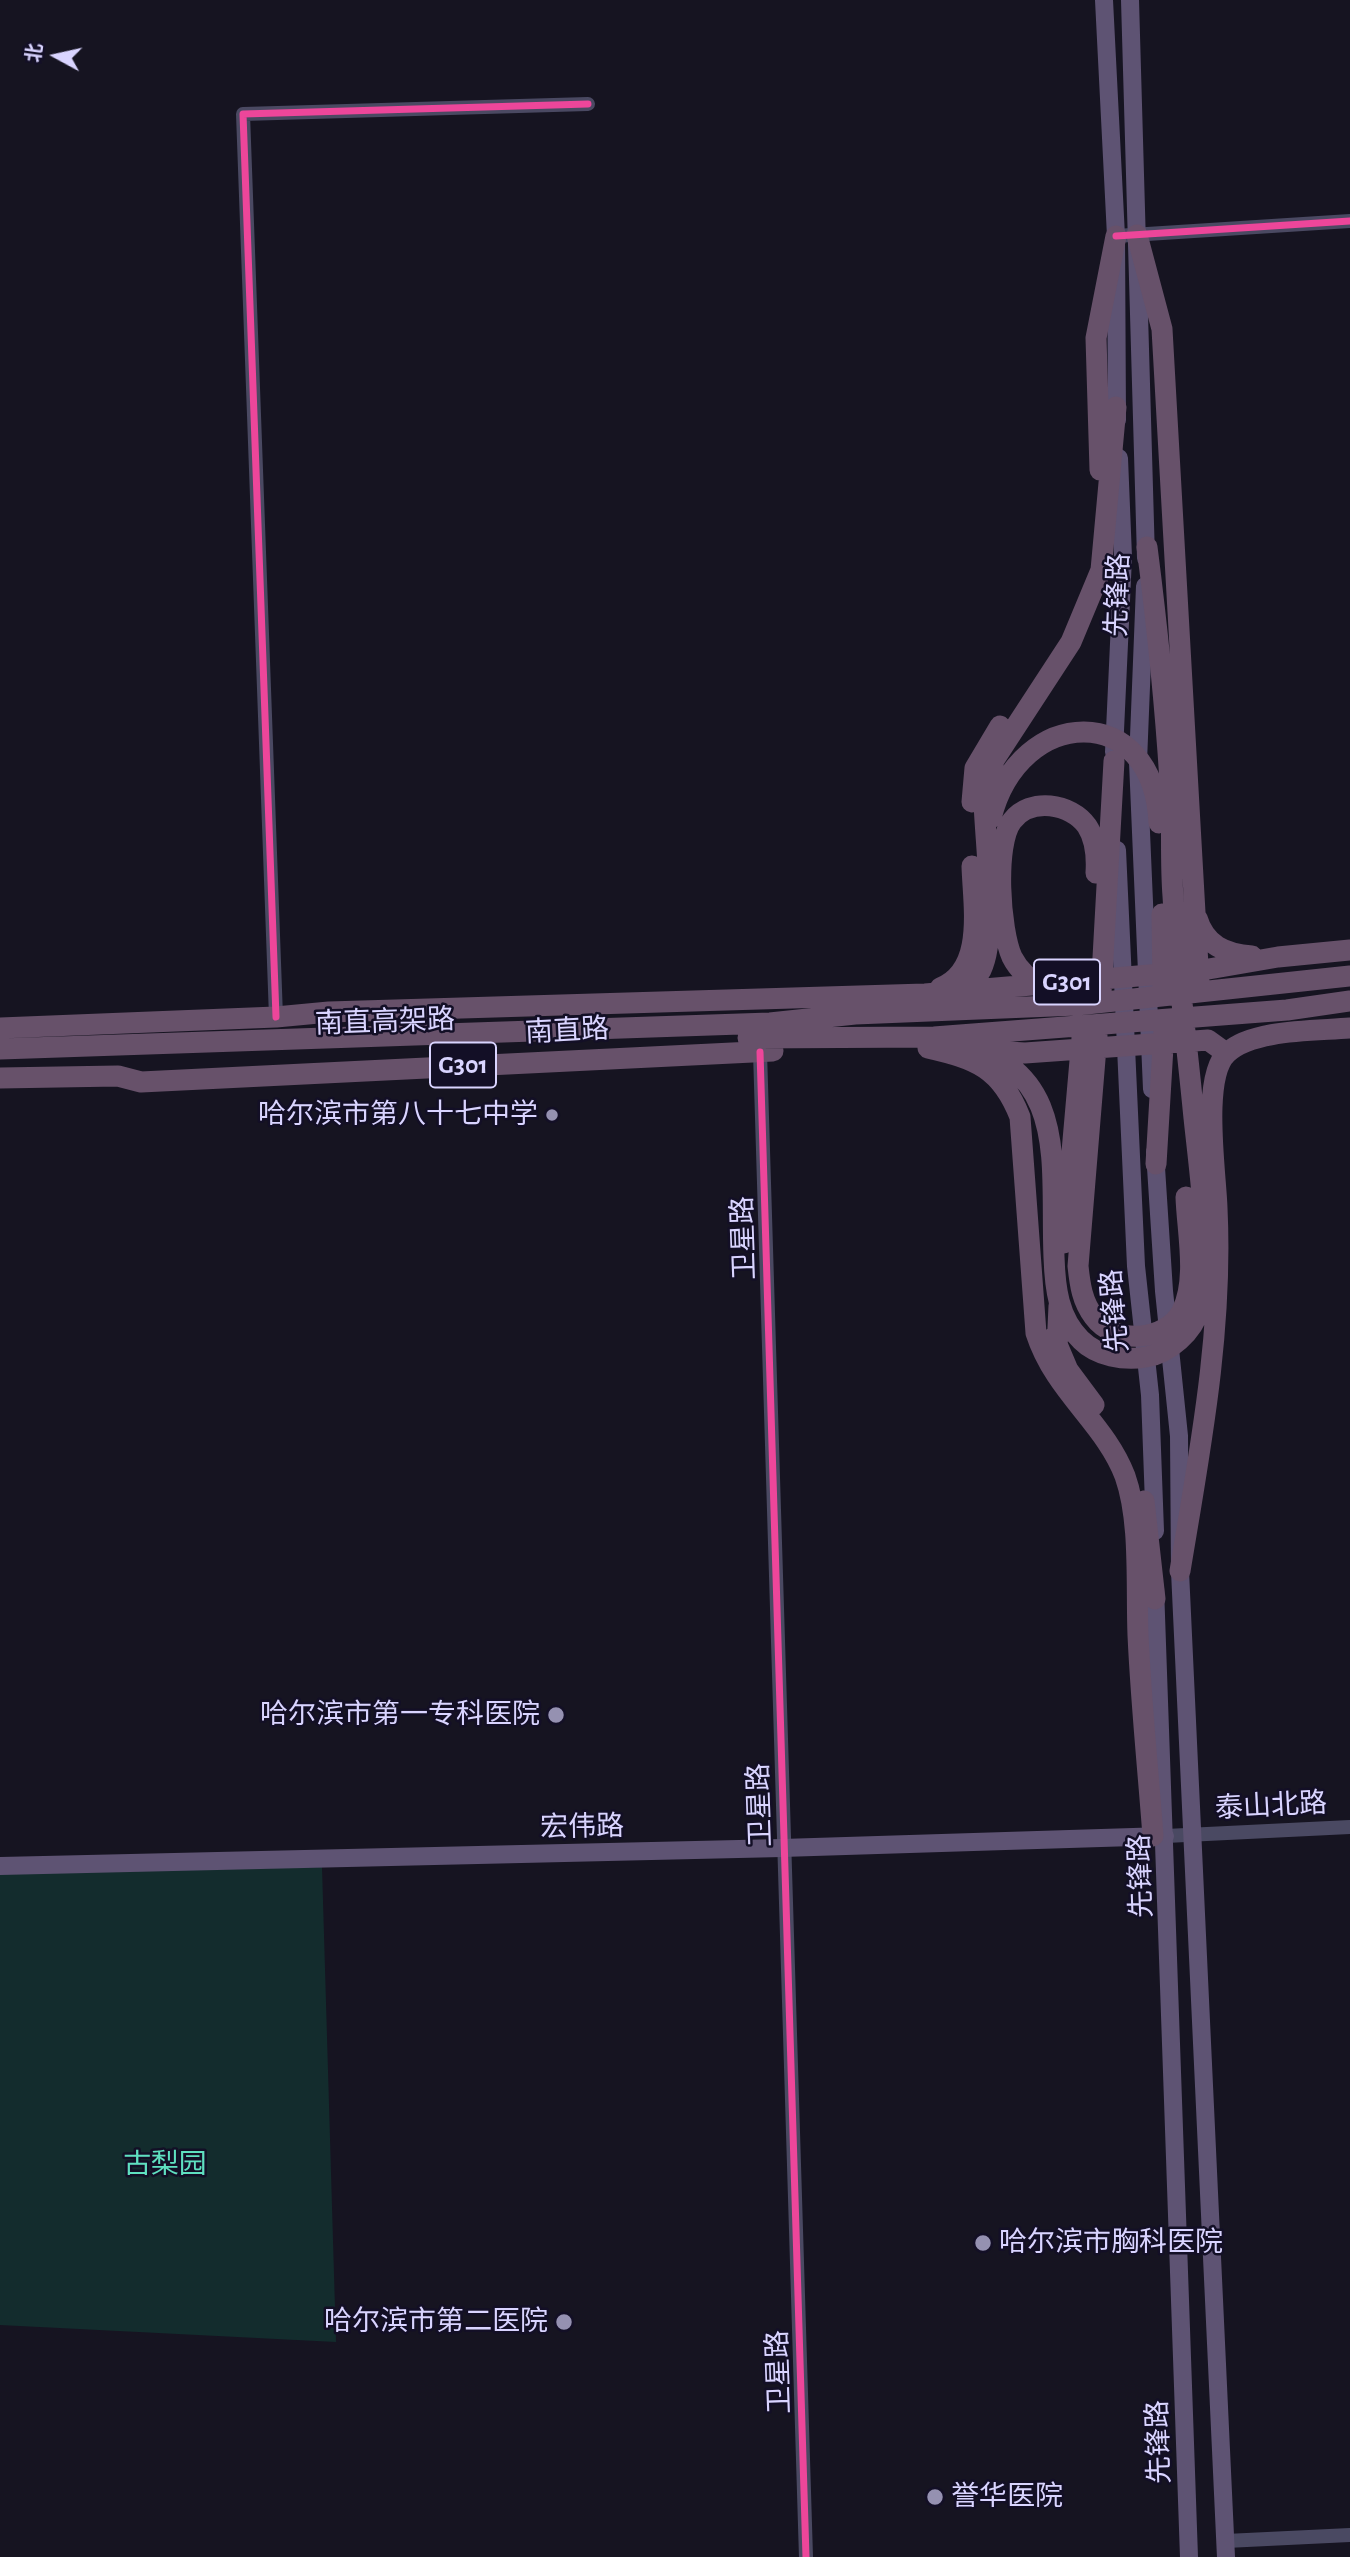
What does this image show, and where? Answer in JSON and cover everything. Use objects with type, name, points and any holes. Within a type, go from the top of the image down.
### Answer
[{"type":"highway","points":[[1102,561],[1096,338],[1126,235]]},
{"type":"highway","points":[[1126,235],[1162,329],[1197,971],[1208,1040]]},
{"type":"highway","points":[[929,1003],[975,979],[986,956],[989,934],[984,801],[994,760],[1058,665],[1092,596],[1102,561],[1116,407]]},
{"type":"highway","points":[[931,1042],[995,1055],[1021,1076],[1042,1106],[1048,1125],[1057,1291],[1069,1326],[1097,1352],[1116,1357],[1135,1359],[1167,1350],[1191,1326],[1200,1310],[1205,1267],[1199,1165],[1173,896],[1171,783],[1147,547]]},
{"type":"highway","points":[[929,1003],[969,962],[973,942],[971,818],[975,768],[983,749],[1092,596]]},
{"type":"highway","points":[[985,842],[993,810],[1014,766],[1038,743],[1058,735],[1089,733],[1103,736],[1126,747],[1139,758],[1152,779],[1158,803],[1164,1042],[1156,1164]]},
{"type":"highway","points":[[1114,761],[1113,867],[1078,1266],[1081,1294],[1094,1318],[1119,1335],[1151,1335],[1174,1321],[1182,1311],[1189,1278],[1184,1121],[1187,1087],[1201,1055],[1236,1025],[1287,1010]]},
{"type":"highway","points":[[1057,1349],[1096,860],[1091,834],[1078,817],[1059,807],[1037,806],[1013,818],[1003,836],[1005,936],[1020,971],[1045,990],[1077,1005]]},
{"type":"highway","points":[[1173,896],[1184,925],[1206,951],[1244,965],[1350,957]]},
{"type":"highway","points":[[1193,904],[1201,933],[1212,944],[1238,955],[1285,960]]},
{"type":"highway","name":"G301","points":[[929,1003],[1350,950]]},
{"type":"highway","points":[[767,1037],[855,1014],[929,1003],[1077,1005],[1350,976]]},
{"type":"highway","points":[[931,1042],[1287,1010],[1350,1001]]},
{"type":"highway","name":"南直路","points":[[0,1028],[276,1017],[329,1012],[929,1003]]},
{"type":"highway","points":[[329,1012],[362,1020],[769,1008],[855,1014]]},
{"type":"highway","points":[[1180,1571],[1216,1336],[1220,1264],[1213,1119],[1215,1078],[1226,1053],[1251,1039],[1350,1028]]},
{"type":"highway","points":[[767,1037],[931,1042],[1025,1053],[1208,1040],[1226,1053]]},
{"type":"highway","name":"南直路","points":[[0,1078],[118,1076],[141,1082],[767,1037],[931,1042]]},
{"type":"highway","name":"南直高架路","points":[[0,1049],[767,1037]]},
{"type":"highway","name":"南直高架路","points":[[0,1063],[767,1037]]},
{"type":"highway","points":[[141,1082],[164,1072],[814,1048],[861,1039]]},
{"type":"highway","points":[[931,1042],[983,1066],[996,1075],[1012,1096],[1020,1117],[1036,1333],[1043,1357],[1056,1380],[1112,1451],[1130,1491],[1142,1729],[1159,1836]]},
{"type":"highway","points":[[1021,1076],[1034,1134],[1047,1317],[1057,1349],[1137,1471],[1147,1515],[1155,1599]]},
{"type":"main road","name":"先锋路","points":[[1104,0],[1126,235],[1147,547],[1138,762],[1141,859],[1157,1191],[1179,1436],[1180,1571],[1226,2549]]},
{"type":"main road","name":"先锋路","points":[[1114,761],[1123,557],[1116,407],[1126,235],[1130,0]]},
{"type":"main road","name":"先锋路","points":[[1113,867],[1132,1194],[1156,1476],[1159,1836],[1189,2557]]},
{"type":"main road","name":"宏伟路","points":[[0,1866],[782,1848],[1159,1836]]},
{"type":"street","points":[[276,1017],[243,114],[587,104]]},
{"type":"street","points":[[1126,235],[1350,220]]},
{"type":"street","points":[[929,1003],[931,1042]]},
{"type":"street","name":"卫星路","points":[[767,1037],[782,1848],[806,2557]]},
{"type":"street","name":"泰山北路","points":[[1159,1836],[1350,1827]]},
{"type":"street","points":[[1226,2549],[1350,2535]]},
{"type":"green space","name":"古梨园","points":[[322,1867],[336,2342],[0,2325],[0,1874]]},
{"type":"cycle path","points":[[276,1017],[243,114],[588,104]]},
{"type":"cycle path","points":[[1116,236],[1350,221]]},
{"type":"cycle path","points":[[760,1052],[806,2557]]},
{"type":"place","name":"哈尔滨市第八十七中学","points":[[552,1115]]},
{"type":"place","name":"哈尔滨市第一专科医院","points":[[556,1715]]},
{"type":"place","name":"哈尔滨市胸科医院","points":[[983,2243]]},
{"type":"place","name":"哈尔滨市第二医院","points":[[564,2322]]},
{"type":"place","name":"誉华医院","points":[[935,2497]]}]
